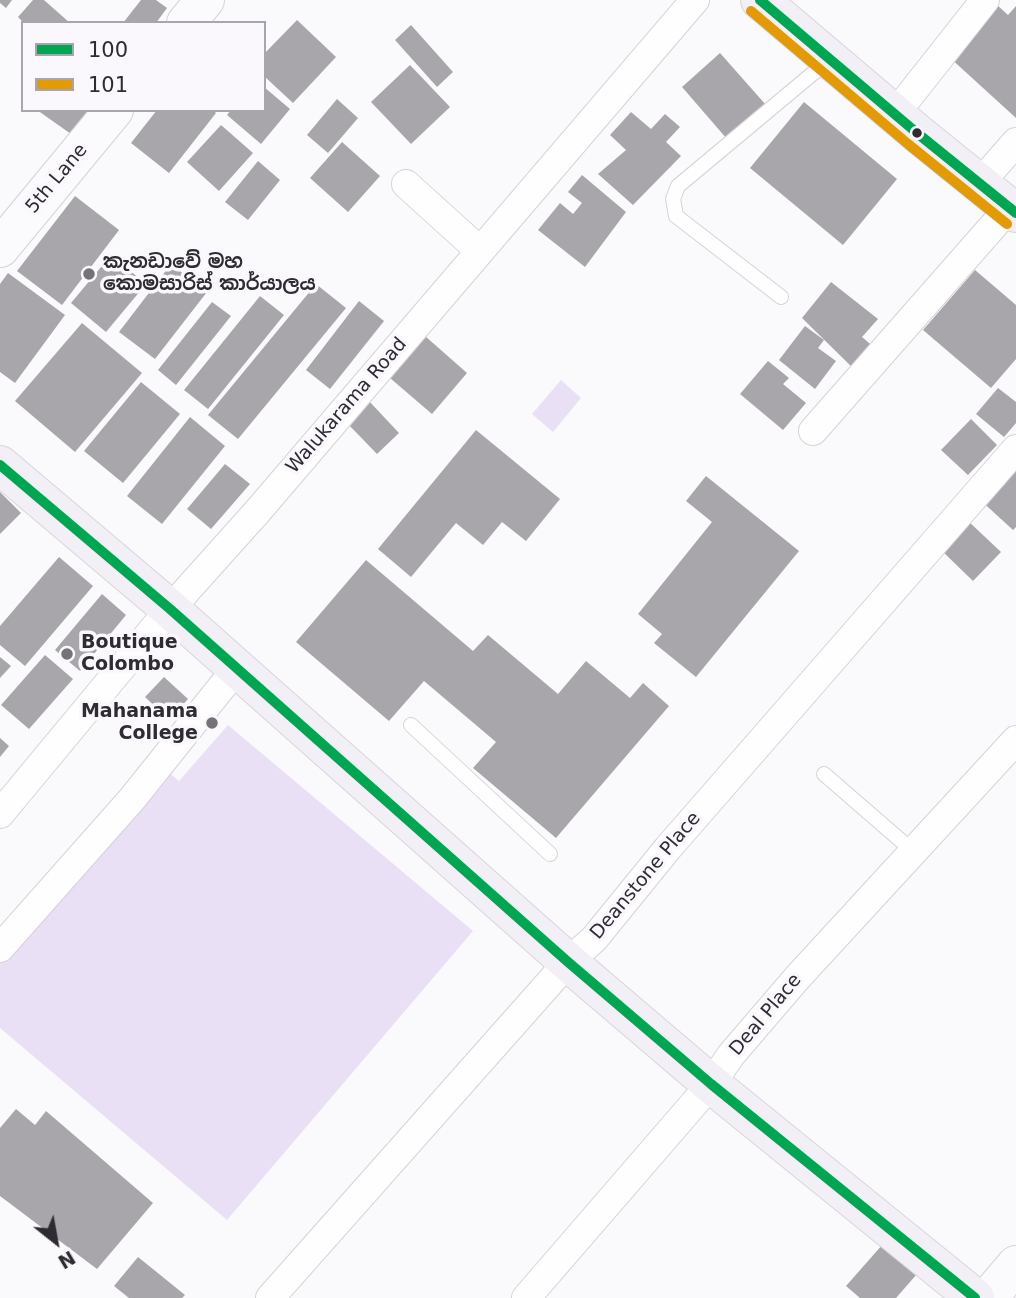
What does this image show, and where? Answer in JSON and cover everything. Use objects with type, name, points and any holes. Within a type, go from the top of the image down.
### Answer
[{"type":"highway","points":[[760,0],[1013,211]]},
{"type":"highway","points":[[0,465],[170,609],[711,1084],[975,1298]]},
{"type":"main road","points":[[189,21],[205,0]]},
{"type":"main road","name":"5th Lane","points":[[0,247],[112,112]]},
{"type":"main road","points":[[988,1298],[1016,1265]]},
{"type":"street","name":"Walukarama Road","points":[[0,814],[170,609],[257,512],[695,0]]},
{"type":"street","points":[[895,114],[985,0]]},
{"type":"street","points":[[980,183],[1016,142]]},
{"type":"street","points":[[406,184],[480,251]]},
{"type":"street","points":[[813,431],[1013,211]]},
{"type":"street","name":"Deanstone Place","points":[[270,1298],[568,961],[594,939],[668,848],[1016,449]]},
{"type":"street","points":[[0,948],[132,799],[237,668]]},
{"type":"street","name":"Deal Place","points":[[526,1298],[711,1084],[731,1055],[797,978],[1016,740]]},
{"type":"lane","points":[[782,297],[676,216],[673,198],[678,186],[830,60]]},
{"type":"lane","points":[[411,725],[550,854]]},
{"type":"lane","points":[[824,774],[914,852]]},
{"type":"shaded area","points":[[561,380],[581,398],[553,432],[532,414]]},
{"type":"shaded area","points":[[228,725],[473,931],[227,1220],[0,1028],[0,943],[155,761],[179,781]]},
{"type":"building","points":[[0,0],[12,0],[6,8]]},
{"type":"building","points":[[33,0],[44,0],[68,21],[22,21],[18,17]]},
{"type":"building","points":[[141,0],[156,0],[167,8],[157,21],[125,21]]},
{"type":"building","points":[[996,4],[1008,15],[1016,6],[1016,118],[948,56]]},
{"type":"building","points":[[297,20],[336,57],[293,103],[266,78],[266,52]]},
{"type":"building","points":[[411,25],[453,72],[437,87],[395,40]]},
{"type":"building","points":[[720,53],[766,105],[727,139],[682,87]]},
{"type":"building","points":[[410,65],[450,107],[411,144],[371,102]]},
{"type":"building","points":[[266,89],[290,109],[261,144],[227,115],[229,112],[266,112]]},
{"type":"building","points":[[337,99],[358,118],[328,153],[307,135]]},
{"type":"building","points":[[804,102],[897,179],[843,245],[750,168]]},
{"type":"building","points":[[40,112],[87,112],[71,134]]},
{"type":"building","points":[[155,112],[216,113],[169,173],[131,143]]},
{"type":"building","points":[[631,112],[651,129],[665,114],[680,127],[666,142],[681,156],[633,205],[598,174],[626,150],[610,135]]},
{"type":"building","points":[[221,125],[253,153],[219,191],[187,162]]},
{"type":"building","points":[[342,142],[380,176],[348,212],[310,178]]},
{"type":"building","points":[[258,161],[280,180],[248,220],[225,202]]},
{"type":"building","points":[[582,175],[626,212],[585,267],[538,230],[560,203],[573,214],[582,203],[568,192]]},
{"type":"building","points":[[75,196],[119,230],[62,305],[17,271]]},
{"type":"building","points":[[111,255],[146,284],[106,332],[71,303]]},
{"type":"building","points":[[171,264],[207,292],[155,359],[119,332]]},
{"type":"building","points":[[975,270],[1016,305],[1016,359],[991,388],[923,330]]},
{"type":"building","points":[[8,273],[65,315],[15,383],[0,372],[0,284]]},
{"type":"building","points":[[831,282],[878,319],[862,337],[876,349],[857,372],[802,318]]},
{"type":"building","points":[[316,284],[346,308],[238,439],[208,415]]},
{"type":"building","points":[[260,296],[284,315],[208,409],[184,390]]},
{"type":"building","points":[[359,301],[384,321],[330,389],[306,370]]},
{"type":"building","points":[[212,302],[231,316],[176,385],[158,370]]},
{"type":"building","points":[[82,323],[142,373],[75,452],[15,401]]},
{"type":"building","points":[[805,326],[824,340],[818,348],[836,361],[815,389],[779,360]]},
{"type":"building","points":[[425,336],[467,373],[432,414],[390,378]]},
{"type":"building","points":[[768,361],[789,378],[783,384],[806,403],[783,430],[740,394]]},
{"type":"building","points":[[141,382],[180,414],[123,483],[84,451]]},
{"type":"building","points":[[998,388],[1016,402],[1016,423],[1004,437],[976,414]]},
{"type":"building","points":[[368,400],[399,433],[377,454],[346,422]]},
{"type":"building","points":[[190,417],[225,446],[162,524],[127,496]]},
{"type":"building","points":[[971,419],[997,445],[968,475],[941,450]]},
{"type":"building","points":[[476,430],[560,499],[526,541],[502,522],[483,545],[456,523],[411,577],[378,549]]},
{"type":"building","points":[[1016,456],[1016,527],[1013,530],[977,497]]},
{"type":"building","points":[[225,464],[250,484],[211,529],[187,509]]},
{"type":"building","points":[[706,476],[799,551],[696,677],[654,643],[662,634],[638,614],[712,522],[686,501]]},
{"type":"building","points":[[0,492],[21,513],[0,534]]},
{"type":"building","points":[[967,520],[1001,552],[973,581],[939,548]]},
{"type":"building","points":[[59,557],[93,586],[25,666],[0,645],[0,626]]},
{"type":"building","points":[[366,560],[473,651],[488,635],[558,694],[586,661],[630,698],[643,683],[669,706],[556,838],[473,768],[496,742],[424,681],[389,721],[296,642]]},
{"type":"building","points":[[102,594],[126,615],[80,671],[55,650]]},
{"type":"building","points":[[45,655],[73,679],[29,729],[1,705]]},
{"type":"building","points":[[0,657],[11,666],[0,678]]},
{"type":"building","points":[[164,677],[188,699],[169,720],[145,697]]},
{"type":"building","points":[[0,738],[9,746],[0,757]]},
{"type":"building","points":[[16,1109],[35,1125],[46,1111],[153,1203],[97,1269],[0,1196],[0,1128]]},
{"type":"building","points":[[883,1244],[917,1274],[896,1298],[860,1298],[846,1286]]},
{"type":"building","points":[[138,1257],[185,1295],[182,1298],[129,1298],[114,1286]]},
{"type":"transit line","name":"100","points":[[760,0],[1016,213]]},
{"type":"transit line","name":"101","points":[[751,11],[1007,224]]},
{"type":"transit line","name":"100","points":[[0,465],[170,609],[568,962],[711,1084],[975,1298]]},
{"type":"place","name":"කැනඩාවේ මහ කොමසාරිස් කාර්යාලය","points":[[89,274]]},
{"type":"place","name":"Boutique Colombo","points":[[67,654]]},
{"type":"place","name":"Mahanama College","points":[[212,723]]}]
